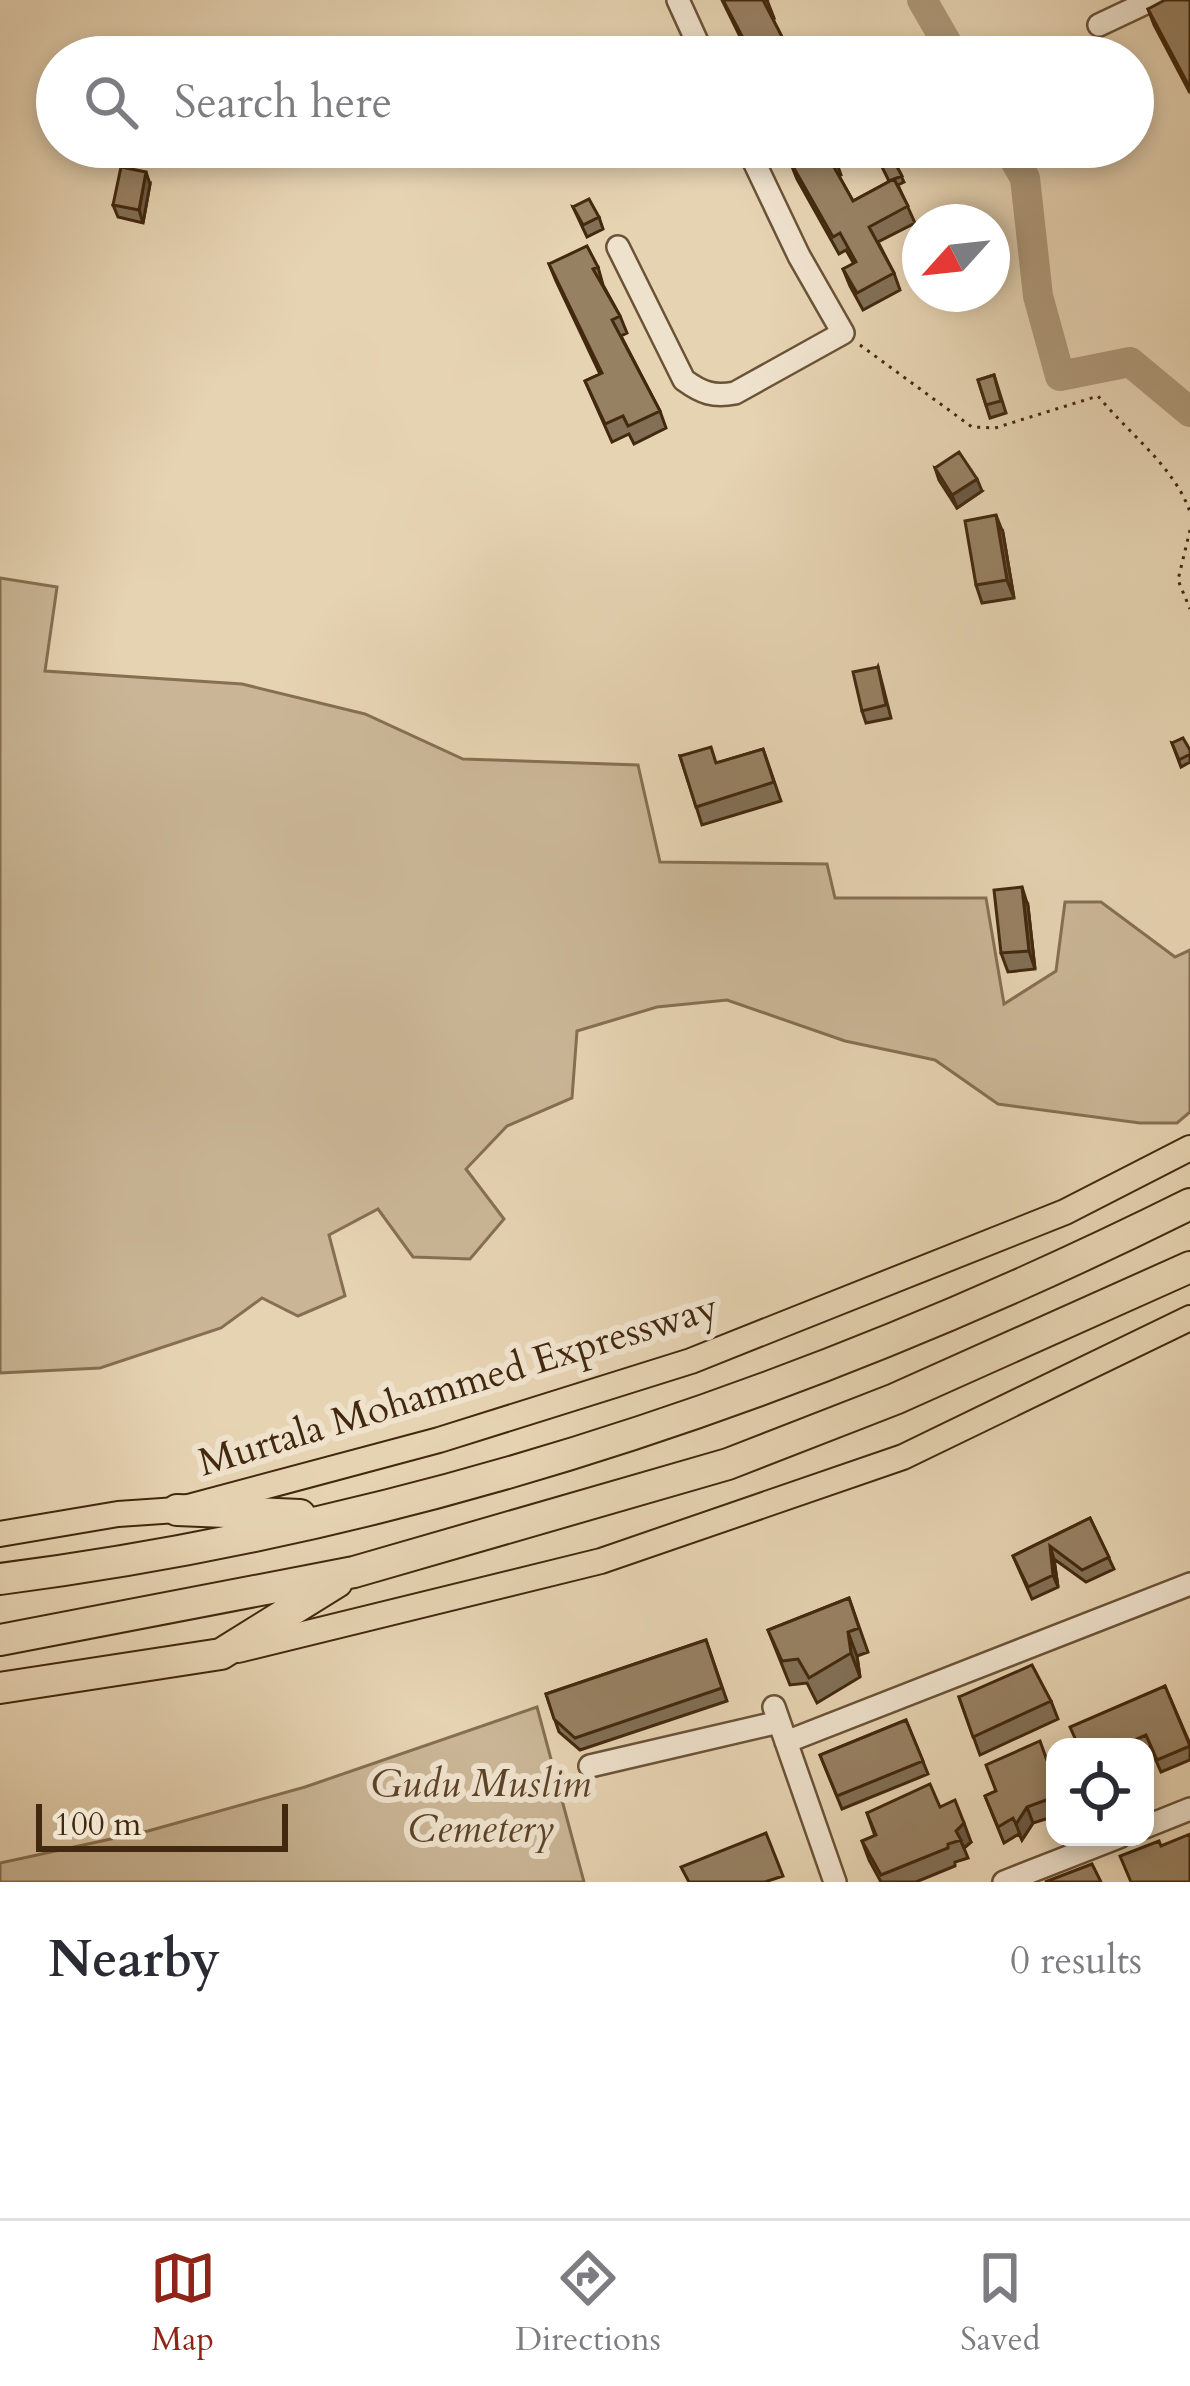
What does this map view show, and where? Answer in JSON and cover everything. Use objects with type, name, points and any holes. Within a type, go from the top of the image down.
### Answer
[{"type":"highway","points":[[0,1580],[102,1566],[348,1516],[570,1454],[716,1407],[893,1340],[1190,1204]]},
{"type":"highway","points":[[1190,1217],[1168,1237],[1178,1257],[1190,1263]]},
{"type":"highway","points":[[0,1640],[354,1572],[728,1464],[916,1390],[1190,1263]]},
{"type":"highway","points":[[177,1510],[348,1516]]},
{"type":"highway","points":[[0,1688],[221,1654],[354,1572]]},
{"type":"main road","name":"Murtala Mohammed Expressway","points":[[0,1534],[118,1514],[177,1510],[439,1440],[691,1360],[1065,1212],[1190,1148]]},
{"type":"main road","points":[[221,1654],[601,1561],[903,1456],[1190,1318]]},
{"type":"street","points":[[678,0],[694,36]]},
{"type":"street","points":[[1099,25],[1152,0]]},
{"type":"street","points":[[618,247],[684,380],[700,392],[715,397],[734,393],[843,333],[757,168]]},
{"type":"street","points":[[590,1766],[779,1724],[1190,1584]]},
{"type":"street","points":[[779,1724],[835,1882]]},
{"type":"street","points":[[1154,1823],[1190,1809]]},
{"type":"street","points":[[1004,1882],[1096,1846]]},
{"type":"path","points":[[843,333],[972,427],[995,428],[1098,396],[1159,462],[1190,512]]},
{"type":"path","points":[[1190,530],[1178,580],[1190,609]]},
{"type":"green space","points":[[0,578],[57,587],[45,671],[242,684],[365,714],[463,759],[638,765],[660,862],[827,864],[835,898],[986,898],[1004,1004],[1056,971],[1065,902],[1101,902],[1175,957],[1190,950],[1190,1112],[1177,1123],[1140,1123],[998,1104],[935,1060],[845,1041],[727,1000],[657,1007],[577,1031],[572,1098],[507,1126],[466,1169],[504,1219],[470,1259],[413,1257],[378,1209],[329,1235],[345,1296],[298,1316],[262,1298],[221,1328],[100,1368],[0,1373]]},
{"type":"green space","name":"Gudu Muslim Cemetery","points":[[537,1707],[584,1882],[0,1882],[0,1863],[148,1831],[305,1787]]},
{"type":"building","points":[[723,0],[767,0],[782,36],[742,36]]},
{"type":"building","points":[[1165,0],[1190,0],[1190,88],[1148,9]]},
{"type":"building","points":[[121,168],[146,172],[139,210],[113,205]]},
{"type":"building","points":[[794,168],[834,168],[853,201],[894,179],[907,204],[869,227],[894,273],[857,293],[843,269],[856,262],[840,233],[833,237]]},
{"type":"building","points":[[882,168],[898,168],[902,176],[889,181]]},
{"type":"building","points":[[589,199],[599,217],[583,225],[573,207]]},
{"type":"building","points":[[587,246],[598,267],[593,269],[620,316],[612,320],[660,411],[628,426],[623,416],[605,424],[585,381],[602,373],[549,264]]},
{"type":"building","points":[[994,375],[1001,401],[986,405],[978,380]]},
{"type":"building","points":[[959,452],[977,479],[952,495],[935,468]]},
{"type":"building","points":[[996,515],[1007,580],[976,585],[965,521]]},
{"type":"building","points":[[878,667],[886,705],[862,711],[853,672]]},
{"type":"building","points":[[1183,738],[1190,754],[1179,760],[1172,743]]},
{"type":"building","points":[[711,747],[716,763],[763,749],[774,782],[696,807],[680,756]]},
{"type":"building","points":[[1022,887],[1029,951],[1001,953],[994,890]]},
{"type":"building","points":[[1090,1518],[1109,1557],[1082,1570],[1050,1546],[1053,1575],[1028,1587],[1013,1556]]},
{"type":"building","points":[[849,1598],[859,1628],[848,1632],[851,1653],[809,1678],[798,1659],[782,1661],[768,1630]]},
{"type":"building","points":[[706,1640],[722,1688],[575,1738],[554,1719],[546,1694]]},
{"type":"building","points":[[1032,1665],[1051,1701],[973,1737],[959,1697]]},
{"type":"building","points":[[1165,1686],[1190,1746],[1157,1760],[1154,1738],[1075,1738],[1070,1727]]},
{"type":"building","points":[[906,1720],[923,1761],[837,1796],[820,1755]]},
{"type":"building","points":[[1040,1741],[1046,1758],[1046,1800],[1027,1807],[1016,1824],[1013,1818],[998,1827],[985,1796],[996,1791],[986,1765]]},
{"type":"building","points":[[930,1784],[940,1807],[955,1800],[964,1823],[956,1831],[961,1840],[881,1875],[862,1841],[876,1835],[867,1813]]},
{"type":"building","points":[[766,1833],[783,1876],[765,1882],[689,1882],[681,1867]]},
{"type":"building","points":[[1190,1834],[1190,1882],[1131,1882],[1120,1856],[1159,1841],[1161,1846]]},
{"type":"building","points":[[1092,1864],[1101,1882],[1045,1882]]},
{"type":"waterway","points":[[922,0],[943,36]]},
{"type":"waterway","points":[[1019,168],[1025,178],[1038,296],[1060,376],[1130,362],[1190,412]]}]
